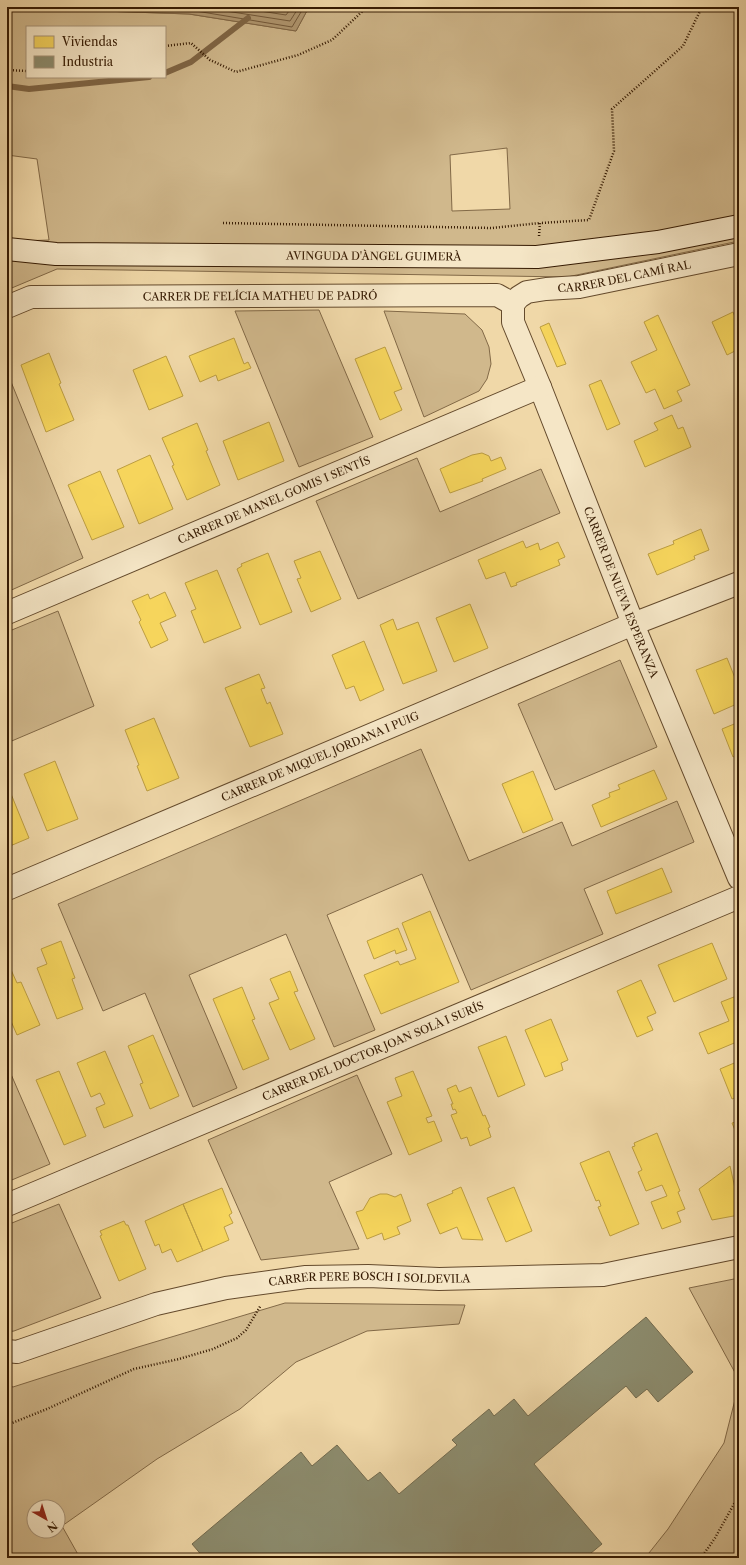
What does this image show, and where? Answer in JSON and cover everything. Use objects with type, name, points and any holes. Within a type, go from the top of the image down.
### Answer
[{"type":"street","name":"AVINGUDA D'ÀNGEL GUIMERÀ","points":[[7,249],[56,254],[537,257],[658,242],[739,226]]},
{"type":"street","name":"CARRER DEL CAMÍ RAL","points":[[513,304],[519,297],[527,292],[579,287],[739,254]]},
{"type":"street","name":"CARRER DE FELÍCIA MATHEU DE PADRÓ","points":[[7,307],[31,296],[497,295],[513,304]]},
{"type":"street","name":"CARRER DE NUEVA ESPERANZA","points":[[513,304],[513,322],[633,624],[739,878]]},
{"type":"street","name":"CARRER DE MANEL GOMIS I SENTÍS","points":[[7,612],[540,387]]},
{"type":"street","name":"CARRER DE MIQUEL JORDANA I PUIG","points":[[7,888],[633,624],[739,583]]},
{"type":"street","name":"CARRER DEL DOCTOR JOAN SOLÀ I SURÍS","points":[[7,1205],[739,897]]},
{"type":"street","name":"CARRER PERE BOSCH I SOLDEVILA","points":[[7,1351],[16,1352],[156,1304],[226,1288],[306,1277],[368,1276],[446,1278],[603,1275],[739,1247]]},
{"type":"path","points":[[166,46],[191,43],[210,60],[236,72],[298,55],[332,40],[367,7]]},
{"type":"path","points":[[224,224],[492,228],[588,220],[614,151],[612,109],[683,46],[702,7]]},
{"type":"path","points":[[7,70],[26,71]]},
{"type":"path","points":[[537,257],[540,223]]},
{"type":"path","points":[[7,1425],[48,1410],[134,1369],[202,1353],[237,1338],[252,1322],[274,1282]]},
{"type":"path","points":[[701,1558],[715,1538],[739,1495]]},
{"type":"shaded area","points":[[7,7],[89,7],[102,11],[189,14],[296,31],[309,7],[739,7],[739,241],[567,277],[57,269],[7,290],[7,239],[21,241],[49,240],[37,159],[7,155]],"holes":[[[507,148],[510,209],[452,211],[450,155]]]},
{"type":"shaded area","points":[[319,310],[373,437],[299,467],[235,311]]},
{"type":"shaded area","points":[[384,311],[465,314],[482,330],[489,347],[491,364],[487,379],[479,391],[424,417]]},
{"type":"shaded area","points":[[7,372],[83,558],[7,592]]},
{"type":"shaded area","points":[[417,458],[440,512],[541,469],[560,513],[358,599],[316,501]]},
{"type":"shaded area","points":[[58,611],[94,706],[7,743],[7,632]]},
{"type":"shaded area","points":[[620,660],[657,747],[555,790],[518,704]]},
{"type":"shaded area","points":[[421,749],[469,861],[562,822],[572,846],[677,801],[694,842],[584,889],[603,934],[471,990],[422,874],[327,915],[375,1030],[334,1047],[286,934],[189,975],[237,1088],[193,1107],[145,993],[103,1011],[58,904]]},
{"type":"shaded area","points":[[7,1065],[50,1164],[7,1182]]},
{"type":"shaded area","points":[[357,1075],[392,1154],[329,1182],[359,1249],[261,1260],[208,1140]]},
{"type":"shaded area","points":[[59,1204],[101,1298],[14,1331],[7,1332],[7,1225]]},
{"type":"shaded area","points":[[739,1278],[739,1380],[689,1288]]},
{"type":"shaded area","points":[[285,1303],[465,1305],[459,1324],[367,1331],[296,1362],[240,1409],[157,1459],[66,1523],[66,1499],[26,1499],[26,1539],[66,1539],[66,1533],[80,1558],[7,1558],[7,1385],[13,1387],[138,1347]]},
{"type":"shaded area","points":[[739,1384],[739,1558],[645,1558],[668,1529],[724,1443]]},
{"type":"water","points":[[89,7],[309,7],[296,31],[189,14],[102,11]]},
{"type":"building: Viviendas","points":[[733,312],[735,317],[739,315],[739,349],[727,355],[712,322]]},
{"type":"building: Viviendas","points":[[658,315],[690,385],[677,391],[682,401],[664,409],[655,389],[646,393],[631,362],[657,350],[644,322]]},
{"type":"building: Viviendas","points":[[549,323],[566,364],[557,367],[540,327]]},
{"type":"building: Viviendas","points":[[234,338],[244,364],[248,362],[251,368],[218,381],[216,375],[200,382],[189,356]]},
{"type":"building: Viviendas","points":[[385,347],[402,389],[394,392],[402,410],[380,420],[355,359]]},
{"type":"building: Viviendas","points":[[49,353],[61,383],[59,384],[74,420],[46,432],[21,365]]},
{"type":"building: Viviendas","points":[[166,356],[183,396],[149,410],[133,370]]},
{"type":"building: Viviendas","points":[[601,380],[620,424],[607,430],[589,385]]},
{"type":"building: Viviendas","points":[[672,415],[678,429],[683,427],[691,447],[645,467],[634,441],[658,430],[654,423]]},
{"type":"building: Viviendas","points":[[269,422],[284,461],[238,480],[223,441]]},
{"type":"building: Viviendas","points":[[197,423],[208,450],[206,451],[220,485],[187,500],[162,438]]},
{"type":"building: Viviendas","points":[[482,453],[489,456],[491,461],[501,457],[506,469],[482,479],[483,481],[450,493],[440,469],[472,455]]},
{"type":"building: Viviendas","points":[[150,455],[173,509],[139,524],[117,470]]},
{"type":"building: Viviendas","points":[[100,471],[124,527],[92,540],[68,485]]},
{"type":"building: Viviendas","points":[[701,529],[709,550],[694,556],[695,559],[657,575],[648,554],[674,544],[673,541]]},
{"type":"building: Viviendas","points":[[523,541],[526,548],[538,543],[540,550],[558,542],[565,557],[558,560],[560,565],[516,583],[517,585],[511,587],[505,572],[486,579],[478,560]]},
{"type":"building: Viviendas","points":[[320,551],[341,599],[311,612],[297,579],[301,578],[294,561]]},
{"type":"building: Viviendas","points":[[268,553],[292,612],[260,625],[237,569],[242,566],[241,564]]},
{"type":"building: Viviendas","points":[[217,570],[241,628],[204,643],[191,611],[196,609],[185,583]]},
{"type":"building: Viviendas","points":[[165,592],[176,616],[160,623],[168,640],[151,648],[139,622],[141,620],[132,601],[148,594],[150,599]]},
{"type":"building: Viviendas","points":[[470,604],[488,648],[454,662],[436,618]]},
{"type":"building: Viviendas","points":[[393,619],[397,630],[418,622],[437,671],[403,684],[380,625]]},
{"type":"building: Viviendas","points":[[364,641],[384,690],[360,701],[354,686],[346,689],[332,655]]},
{"type":"building: Viviendas","points":[[727,658],[739,688],[739,703],[714,714],[696,670]]},
{"type":"building: Viviendas","points":[[259,674],[265,688],[261,689],[267,704],[270,702],[283,734],[250,747],[225,688]]},
{"type":"building: Viviendas","points":[[154,718],[179,778],[147,791],[137,766],[139,765],[125,730]]},
{"type":"building: Viviendas","points":[[739,722],[739,754],[733,757],[722,729]]},
{"type":"building: Viviendas","points":[[55,761],[78,819],[47,831],[24,774]]},
{"type":"building: Viviendas","points":[[654,770],[667,799],[601,827],[592,805],[610,797],[609,793],[620,789],[618,785]]},
{"type":"building: Viviendas","points":[[533,771],[553,820],[523,833],[502,784]]},
{"type":"building: Viviendas","points":[[7,789],[9,789],[29,838],[10,846],[7,838]]},
{"type":"building: Viviendas","points":[[662,868],[672,892],[616,914],[607,891]]},
{"type":"building: Viviendas","points":[[430,911],[459,982],[381,1014],[364,975],[398,961],[400,965],[416,959],[402,923]]},
{"type":"building: Viviendas","points":[[398,928],[407,950],[396,954],[395,950],[374,959],[367,941]]},
{"type":"building: Viviendas","points":[[61,941],[75,978],[72,979],[83,1009],[57,1019],[37,968],[47,964],[41,949]]},
{"type":"building: Viviendas","points":[[712,943],[727,979],[674,1002],[658,965]]},
{"type":"building: Viviendas","points":[[7,961],[17,983],[21,982],[40,1025],[17,1035],[7,1012]]},
{"type":"building: Viviendas","points":[[290,971],[298,991],[294,992],[315,1039],[290,1050],[269,1003],[279,999],[270,979]]},
{"type":"building: Viviendas","points":[[641,980],[656,1013],[647,1017],[653,1030],[637,1037],[617,991]]},
{"type":"building: Viviendas","points":[[242,987],[255,1019],[252,1020],[269,1059],[243,1070],[213,999]]},
{"type":"building: Viviendas","points":[[739,995],[739,1041],[708,1054],[699,1033],[729,1021],[721,1002]]},
{"type":"building: Viviendas","points":[[551,1019],[568,1060],[561,1063],[563,1070],[545,1077],[525,1030]]},
{"type":"building: Viviendas","points":[[153,1035],[179,1096],[150,1109],[140,1084],[143,1083],[128,1046]]},
{"type":"building: Viviendas","points":[[506,1036],[525,1085],[498,1097],[478,1047]]},
{"type":"building: Viviendas","points":[[105,1051],[133,1116],[104,1128],[96,1108],[105,1104],[100,1093],[91,1097],[77,1063]]},
{"type":"building: Viviendas","points":[[739,1061],[739,1096],[732,1099],[720,1069]]},
{"type":"building: Viviendas","points":[[59,1071],[86,1136],[64,1145],[36,1080]]},
{"type":"building: Viviendas","points":[[413,1071],[432,1116],[426,1118],[428,1123],[434,1121],[442,1141],[409,1155],[387,1102],[402,1096],[395,1078]]},
{"type":"building: Viviendas","points":[[456,1085],[459,1092],[471,1087],[483,1116],[485,1115],[490,1127],[488,1128],[491,1137],[470,1146],[467,1137],[461,1139],[451,1115],[457,1113],[455,1109],[453,1110],[451,1104],[453,1104],[447,1089]]},
{"type":"building: Viviendas","points":[[739,1121],[739,1140],[732,1123]]},
{"type":"building: Viviendas","points":[[657,1133],[680,1191],[678,1192],[685,1209],[677,1212],[681,1222],[662,1229],[651,1202],[667,1196],[662,1185],[646,1191],[638,1172],[642,1170],[632,1147],[635,1146],[634,1143]]},
{"type":"building: Viviendas","points":[[609,1151],[639,1224],[610,1236],[598,1207],[601,1206],[599,1200],[596,1201],[580,1163]]},
{"type":"building: Viviendas","points":[[730,1166],[739,1206],[739,1215],[712,1220],[699,1189]]},
{"type":"building: Viviendas","points":[[461,1187],[483,1240],[462,1239],[457,1227],[440,1234],[427,1204],[453,1193],[452,1191]]},
{"type":"building: Viviendas","points":[[514,1187],[532,1231],[506,1242],[487,1198]]},
{"type":"building: Viviendas","points":[[222,1188],[232,1213],[229,1215],[233,1223],[224,1227],[229,1240],[203,1251],[183,1204]]},
{"type":"building: Viviendas","points":[[380,1194],[387,1194],[395,1197],[401,1194],[411,1221],[397,1227],[400,1234],[384,1240],[382,1233],[367,1239],[356,1212],[363,1210],[370,1198]]},
{"type":"building: Viviendas","points":[[183,1204],[203,1251],[177,1262],[171,1249],[162,1253],[159,1244],[155,1246],[145,1221]]},
{"type":"building: Viviendas","points":[[124,1221],[126,1225],[128,1225],[146,1269],[119,1281],[100,1236],[102,1235],[100,1231]]},
{"type":"building: Industria","points":[[646,1317],[693,1372],[658,1402],[647,1389],[636,1398],[626,1386],[534,1464],[602,1544],[585,1558],[204,1558],[192,1544],[301,1452],[312,1466],[337,1445],[368,1481],[380,1472],[399,1494],[457,1445],[452,1440],[489,1409],[494,1416],[514,1399],[528,1416]]},
{"type":"waterway","points":[[166,73],[191,62],[248,18]]},
{"type":"waterway","points":[[7,86],[29,89],[139,78]]}]
